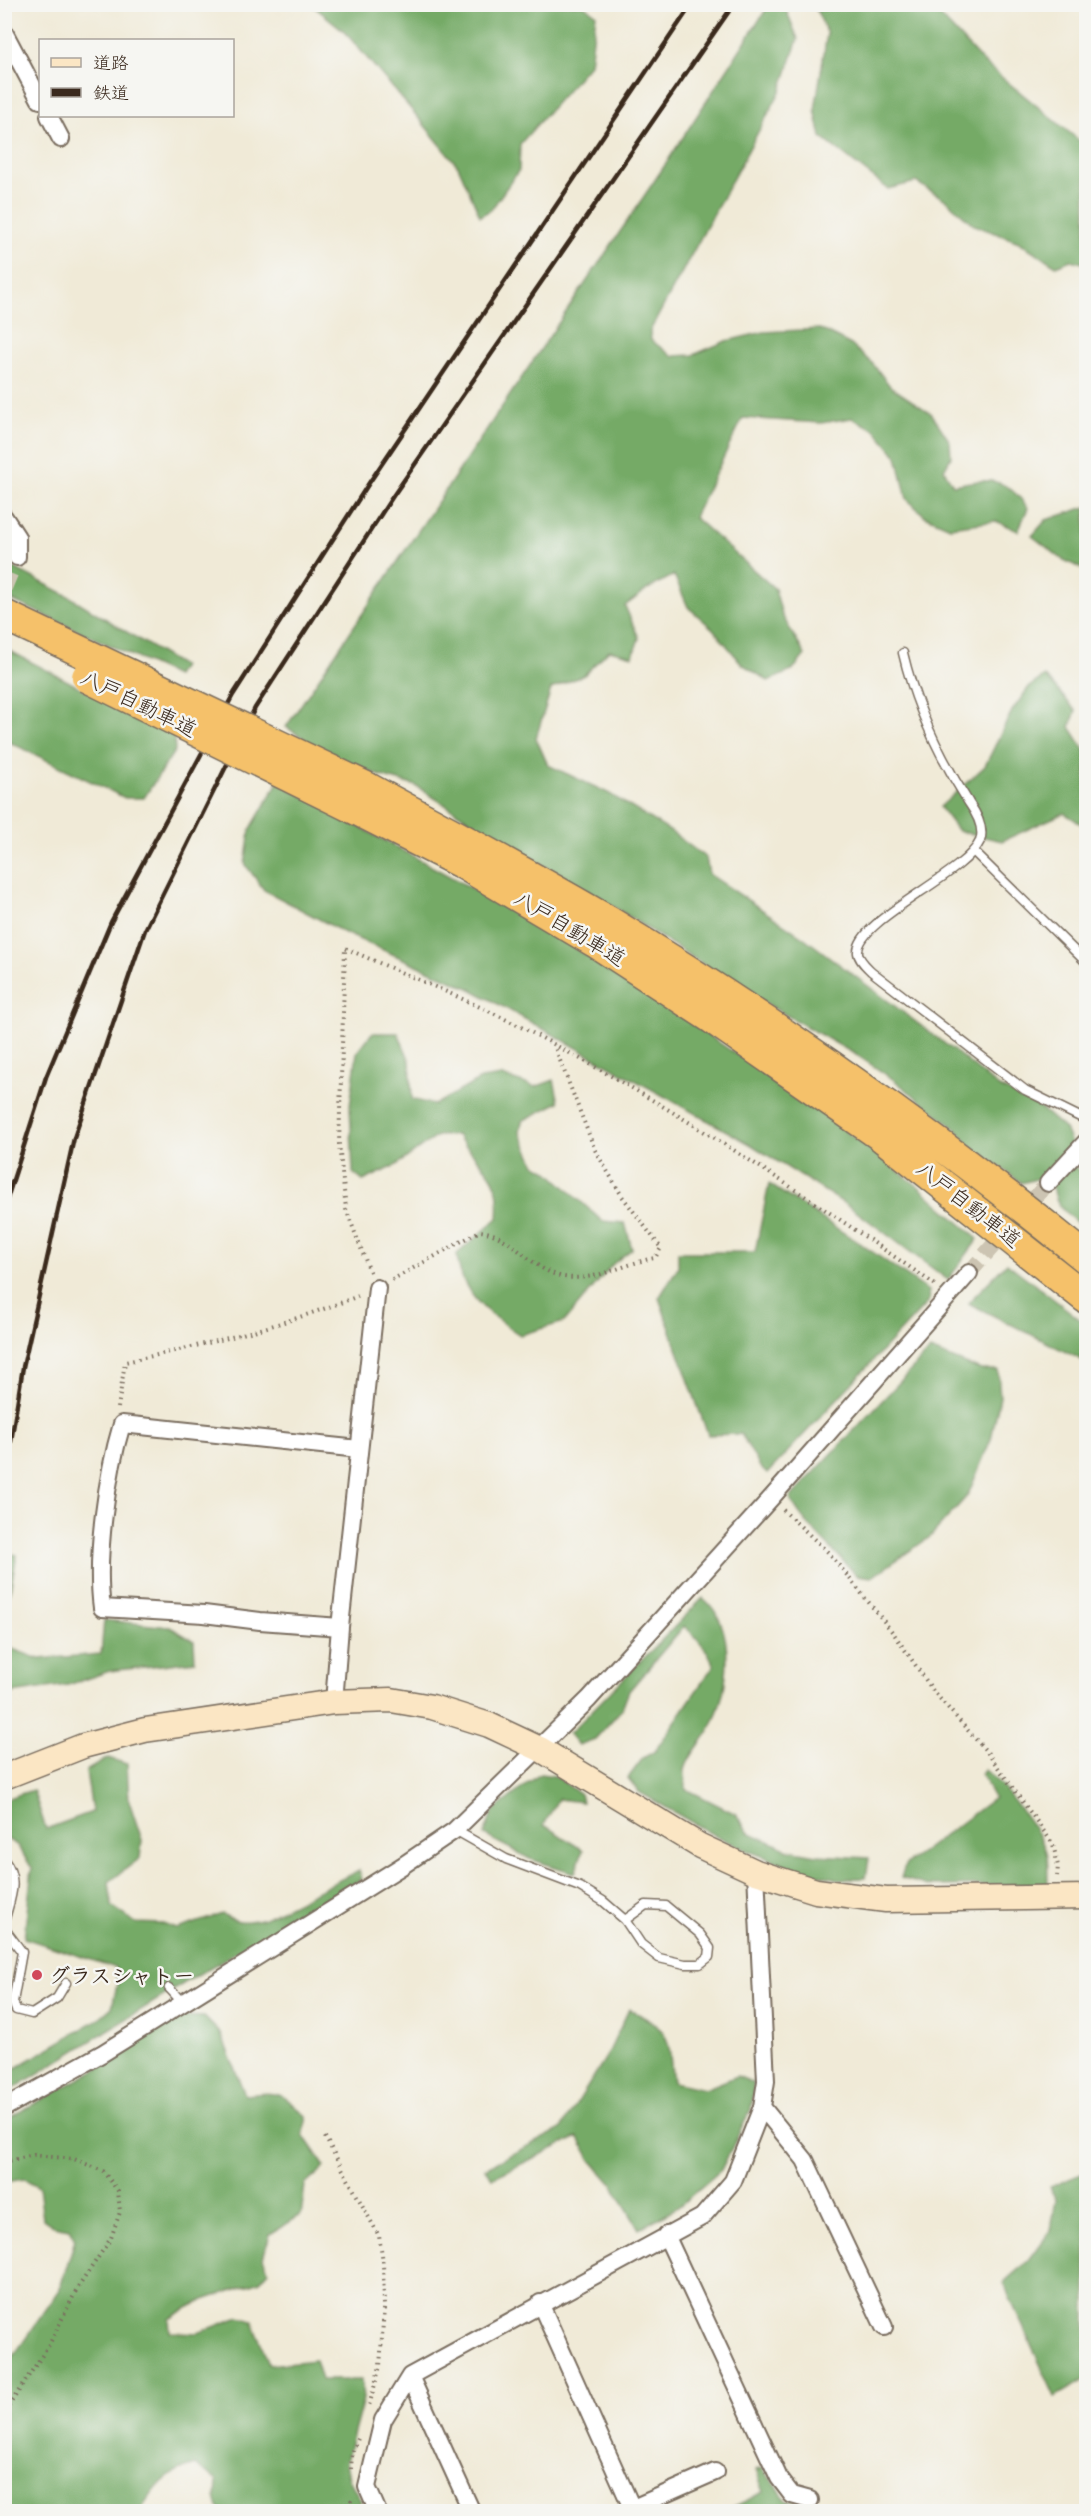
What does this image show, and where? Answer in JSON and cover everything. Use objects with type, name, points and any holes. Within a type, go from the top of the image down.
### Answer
[{"type":"highway","name":"八戸自動車道","points":[[4,615],[358,797],[608,921],[901,1113],[1086,1258]]},
{"type":"highway","name":"八戸自動車道","points":[[4,636],[358,797],[465,865],[595,942],[710,1017],[881,1136],[1086,1298]]},
{"type":"street","points":[[4,32],[39,98]]},
{"type":"street","points":[[50,117],[62,140]]},
{"type":"street","points":[[4,518],[17,537],[17,557]]},
{"type":"street","points":[[1048,1184],[1086,1142]]},
{"type":"street","points":[[4,2108],[103,2053],[402,1866],[455,1830],[589,1699],[772,1497],[969,1273]]},
{"type":"street","points":[[334,1702],[358,1449],[377,1288]]},
{"type":"street","points":[[340,1627],[204,1614],[102,1608],[98,1584],[108,1489],[122,1424],[358,1449]]},
{"type":"street","points":[[4,1777],[83,1746],[145,1730],[334,1702],[391,1700],[432,1707],[489,1725],[540,1749],[700,1846],[756,1872],[816,1891],[886,1900],[1086,1897]]},
{"type":"street","points":[[378,2511],[367,2487],[383,2420],[410,2376],[540,2303],[702,2217],[733,2181],[762,2107],[766,2081],[756,1872]]},
{"type":"street","points":[[762,2107],[805,2160],[884,2327]]},
{"type":"street","points":[[666,2235],[779,2478],[792,2495],[810,2499]]},
{"type":"street","points":[[540,2303],[628,2510],[715,2472]]},
{"type":"street","points":[[410,2376],[472,2511]]},
{"type":"lane","points":[[903,653],[912,691],[936,747],[980,819],[981,839],[973,852],[884,918],[862,938],[857,952],[871,971],[998,1071],[1025,1090],[1086,1120]]},
{"type":"lane","points":[[973,852],[1086,962]]},
{"type":"lane","points":[[455,1830],[506,1859],[580,1887],[603,1901],[625,1920],[641,1944],[659,1958],[686,1964],[700,1964],[709,1957],[710,1948],[700,1934],[666,1906],[646,1905],[625,1920]]},
{"type":"lane","points":[[4,1860],[13,1870],[13,1886],[4,1922]]},
{"type":"lane","points":[[4,1928],[22,1952],[13,2002],[16,2010],[32,2014],[57,1998],[66,1983]]},
{"type":"lane","points":[[170,1989],[183,2003]]},
{"type":"path","points":[[377,1288],[359,1248],[346,1209],[339,1144],[345,948],[514,1023],[645,1095],[859,1232],[950,1295]]},
{"type":"path","points":[[122,1424],[118,1406],[125,1362],[201,1345],[333,1306],[377,1288],[480,1231],[493,1232],[543,1270],[565,1277],[589,1277],[655,1258],[661,1248],[622,1196],[595,1150],[554,1045]]},
{"type":"path","points":[[772,1497],[793,1522],[830,1554],[894,1634],[934,1692],[987,1752],[1044,1831],[1053,1844],[1058,1866],[1056,1898]]},
{"type":"path","points":[[325,2137],[379,2236],[383,2261],[384,2307],[380,2366],[367,2414]]},
{"type":"path","points":[[4,2162],[34,2155],[74,2159],[103,2171],[118,2191],[120,2212],[111,2238],[77,2289],[49,2346],[4,2413]]},
{"type":"path","points":[[355,2479],[351,2471],[352,2453],[360,2433]]},
{"type":"green space","points":[[312,5],[583,5],[596,14],[590,64],[520,144],[519,170],[491,210],[480,216],[458,166],[343,30]]},
{"type":"green space","points":[[769,5],[780,5],[787,12],[798,39],[781,90],[650,331],[651,340],[672,356],[693,355],[726,341],[764,332],[820,329],[851,345],[873,364],[890,386],[932,414],[950,442],[951,457],[944,470],[953,485],[977,481],[996,482],[1012,490],[1028,508],[1018,531],[996,521],[950,527],[925,516],[907,499],[897,456],[874,429],[852,418],[821,423],[743,418],[694,517],[775,589],[782,615],[805,655],[792,671],[768,681],[742,664],[713,629],[688,607],[674,575],[648,589],[625,606],[639,638],[633,656],[609,650],[584,675],[551,689],[536,738],[548,765],[608,793],[670,831],[706,858],[709,874],[803,937],[999,1087],[1038,1106],[1065,1129],[1071,1143],[1064,1157],[1086,1177],[1086,1230],[1061,1207],[1054,1189],[1040,1178],[1022,1183],[969,1145],[956,1129],[894,1080],[858,1056],[751,995],[614,907],[500,840],[416,786],[381,776],[335,758],[286,727],[663,168]]},
{"type":"green space","points":[[807,5],[930,5],[983,62],[1086,146],[1086,264],[1071,260],[1056,266],[1019,242],[974,225],[946,200],[916,182],[888,189],[821,137],[815,110],[827,33],[816,9]]},
{"type":"green space","points":[[1086,507],[1086,571],[1062,559],[1032,536],[1046,520]]},
{"type":"green space","points":[[5,563],[72,598],[182,666],[176,676],[5,597]]},
{"type":"green space","points":[[4,648],[174,736],[175,750],[144,798],[125,798],[5,740]]},
{"type":"green space","points":[[1045,676],[1076,711],[1070,727],[1086,752],[1086,827],[1064,813],[1002,841],[958,831],[940,807],[985,766],[1012,711],[1029,687]]},
{"type":"green space","points":[[278,782],[471,888],[618,973],[820,1112],[918,1186],[978,1239],[948,1280],[850,1207],[750,1144],[471,989],[347,934],[264,890],[245,864],[250,830]]},
{"type":"green space","points":[[372,1033],[398,1033],[410,1061],[412,1099],[434,1105],[481,1079],[502,1076],[535,1087],[554,1080],[559,1102],[522,1121],[520,1132],[535,1164],[549,1172],[602,1221],[625,1223],[632,1249],[613,1264],[564,1322],[520,1335],[487,1311],[470,1292],[459,1268],[457,1254],[498,1218],[497,1189],[488,1171],[457,1135],[437,1136],[395,1166],[363,1181],[353,1173],[350,1106],[357,1052]]},
{"type":"green space","points":[[769,1184],[928,1291],[929,1301],[767,1474],[760,1467],[741,1434],[708,1435],[659,1298],[678,1267],[678,1252],[755,1252]]},
{"type":"green space","points":[[1007,1263],[1086,1324],[1086,1362],[968,1303]]},
{"type":"green space","points":[[930,1350],[981,1370],[998,1370],[1000,1397],[991,1439],[968,1495],[930,1537],[872,1577],[856,1575],[812,1529],[790,1498]]},
{"type":"green space","points":[[4,1552],[17,1555],[5,1616]]},
{"type":"green space","points":[[703,1598],[714,1610],[722,1625],[726,1642],[726,1678],[711,1727],[687,1764],[686,1789],[736,1814],[748,1832],[789,1850],[817,1855],[869,1858],[866,1878],[838,1879],[802,1871],[746,1850],[712,1834],[639,1792],[628,1778],[643,1758],[655,1751],[714,1665],[701,1644],[684,1626],[629,1691],[622,1709],[595,1739],[578,1745],[569,1734]]},
{"type":"green space","points":[[104,1620],[170,1627],[194,1641],[195,1661],[110,1671],[68,1685],[5,1694],[5,1635],[7,1647],[39,1659],[101,1654]]},
{"type":"green space","points":[[108,1758],[127,1764],[129,1801],[142,1840],[140,1858],[109,1882],[112,1906],[136,1923],[164,1924],[177,1929],[222,1914],[238,1921],[265,1918],[359,1870],[362,1879],[199,1974],[5,2094],[5,2064],[9,2072],[97,2020],[112,2007],[117,1985],[116,1968],[24,1938],[32,1868],[17,1845],[5,1838],[5,1799],[33,1790],[46,1829],[92,1812],[86,1771]]},
{"type":"green space","points":[[985,1770],[1020,1808],[1043,1843],[1047,1860],[1048,1885],[928,1886],[901,1878],[905,1865],[994,1798],[981,1774]]},
{"type":"green space","points":[[540,1774],[555,1776],[580,1794],[582,1802],[558,1799],[544,1825],[583,1850],[575,1873],[530,1859],[484,1835],[493,1811]]},
{"type":"green space","points":[[629,2009],[654,2024],[666,2037],[673,2082],[705,2089],[737,2076],[754,2083],[751,2109],[721,2170],[678,2207],[639,2229],[612,2184],[591,2160],[578,2137],[492,2178],[485,2168],[561,2129],[608,2054]]},
{"type":"green space","points":[[178,2016],[204,2017],[221,2034],[245,2095],[266,2093],[280,2095],[307,2117],[303,2135],[325,2167],[305,2185],[301,2215],[270,2234],[263,2258],[269,2271],[260,2281],[198,2302],[169,2319],[170,2332],[198,2333],[239,2317],[253,2321],[269,2365],[315,2360],[321,2380],[361,2380],[363,2399],[346,2462],[349,2479],[361,2501],[355,2511],[220,2511],[216,2498],[217,2480],[196,2465],[169,2476],[140,2511],[5,2511],[5,2368],[59,2291],[75,2240],[69,2229],[53,2226],[43,2219],[39,2187],[25,2179],[5,2182],[5,2120],[95,2070]]},
{"type":"green space","points":[[1086,2172],[1086,2379],[1055,2397],[1003,2283],[1029,2260],[1051,2230],[1056,2199],[1049,2187]]},
{"type":"green space","points":[[762,2468],[788,2501],[803,2504],[806,2511],[723,2512],[764,2492],[756,2470]]},
{"type":"tunnel","points":[[4,588],[17,557]]},
{"type":"tunnel","points":[[969,1273],[1048,1183]]},
{"type":"railway","points":[[4,1208],[46,1077],[111,922],[233,695],[369,483],[692,4]]},
{"type":"railway","points":[[4,1485],[23,1367],[74,1138],[145,930],[255,708],[393,496],[734,4]]},
{"type":"place","name":"グラスシャトー","points":[[37,1975]]}]
